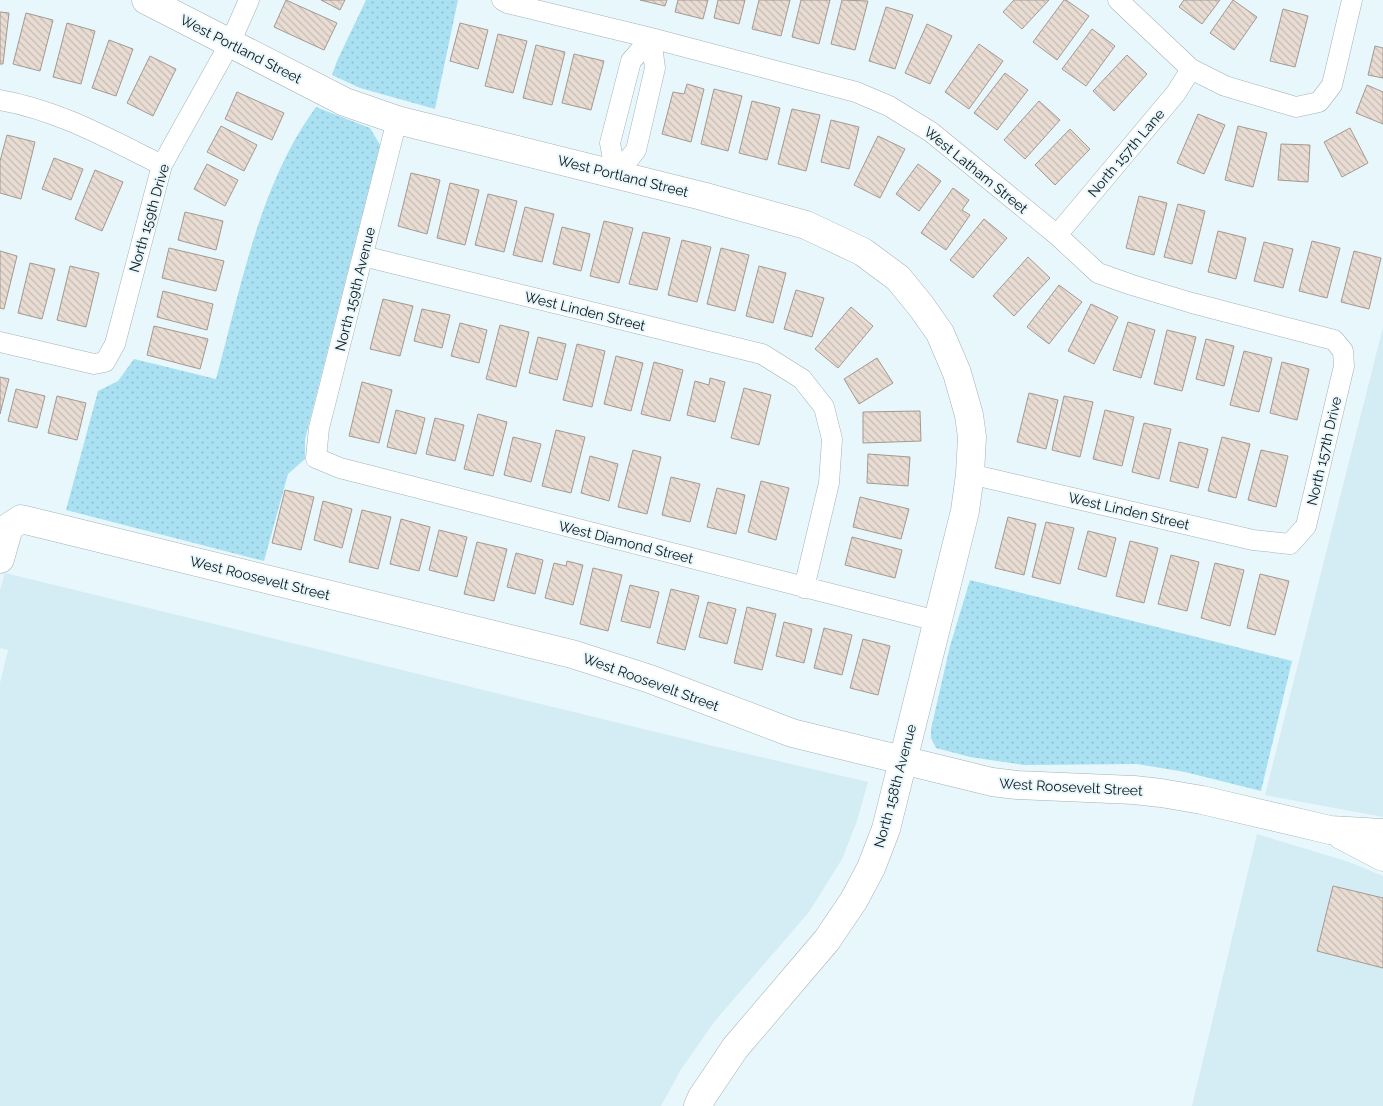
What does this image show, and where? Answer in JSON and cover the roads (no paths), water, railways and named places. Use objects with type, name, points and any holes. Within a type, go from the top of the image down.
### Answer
[{"type":"street","name":"West Portland Street","points":[[146,0],[345,102],[397,120],[702,196],[806,225],[863,252],[898,278],[940,333],[957,373],[970,414],[972,437],[970,474]]},
{"type":"street","name":"North 159th Drive","points":[[0,342],[94,364],[105,362],[115,344],[162,164],[230,42],[249,0]]},
{"type":"street","name":"West Latham Street","points":[[502,0],[507,3],[651,38],[856,92],[889,106],[931,132],[1057,235],[1098,273],[1192,303],[1334,340],[1343,351]]},
{"type":"street","points":[[1118,0],[1191,69],[1225,86],[1296,107],[1319,102],[1332,85],[1352,0]]},
{"type":"street","points":[[616,175],[636,150],[655,68],[651,38]]},
{"type":"street","name":"North 157th Lane","points":[[1057,235],[1176,93],[1191,69]]},
{"type":"street","points":[[0,100],[22,104],[73,121],[162,164]]},
{"type":"street","name":"North 159th Avenue","points":[[316,458],[319,428],[397,120]]},
{"type":"street","name":"West Linden Street","points":[[363,256],[762,354],[802,379],[824,407],[832,439],[829,483],[804,588]]},
{"type":"street","name":"North 157th Drive","points":[[1290,544],[1306,526],[1344,366],[1343,351]]},
{"type":"street","name":"West Diamond Street","points":[[316,458],[340,468],[937,622]]},
{"type":"street","name":"West Linden Street","points":[[970,474],[1253,540],[1290,544]]},
{"type":"street","name":"North 158th Avenue","points":[[698,1106],[735,1048],[828,940],[854,900],[871,868],[886,829],[904,761],[964,511],[970,474]]},
{"type":"street","name":"West Roosevelt Street","points":[[0,560],[9,527],[21,519],[572,654],[650,679],[792,734],[992,782],[1161,793],[1202,800],[1330,830],[1383,833]]},
{"type":"street","name":"West Roosevelt Street","points":[[1330,830],[1383,857]]}]
